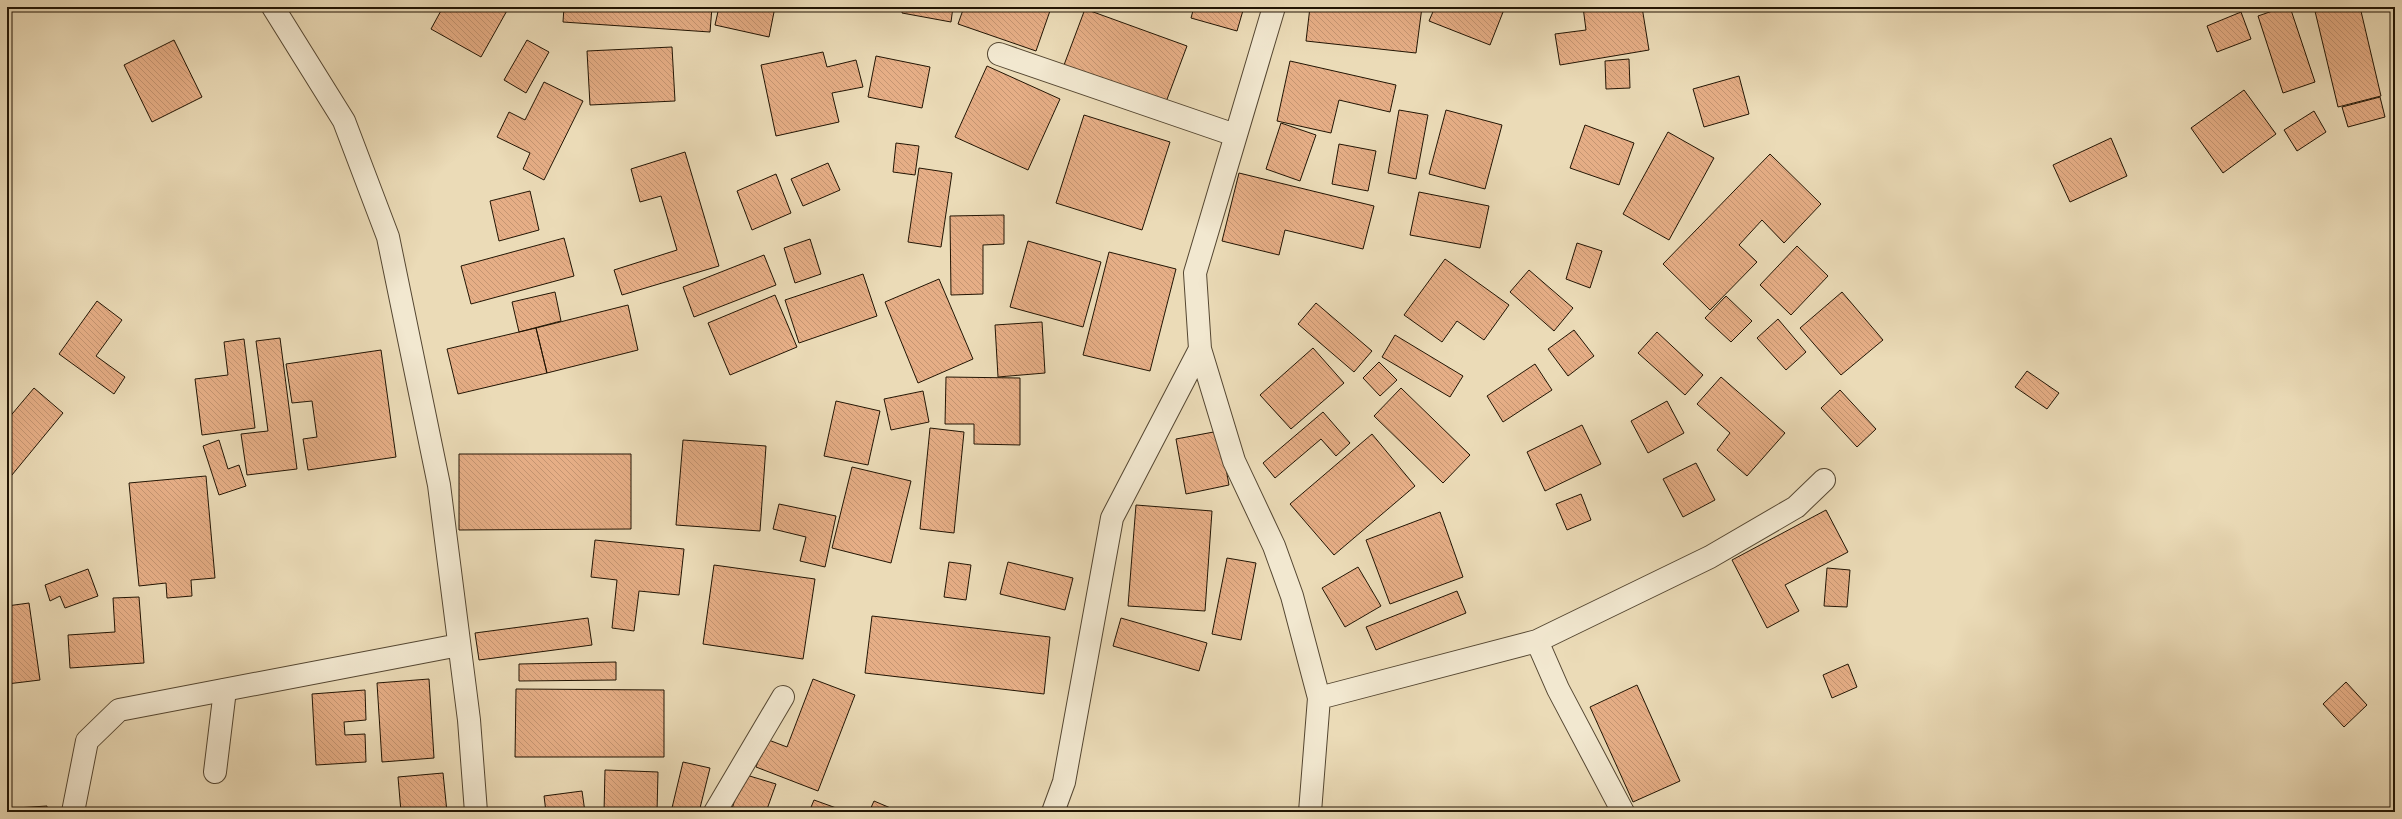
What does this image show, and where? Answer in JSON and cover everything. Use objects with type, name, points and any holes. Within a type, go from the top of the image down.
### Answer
[{"type":"street","points":[[273,7],[344,121],[388,237],[439,485],[469,720],[476,812]]},
{"type":"street","points":[[1274,7],[1235,135],[1196,273],[1200,349],[1234,461],[1274,546],[1292,596],[1319,698],[1310,812]]},
{"type":"street","points":[[999,54],[1235,135]]},
{"type":"street","points":[[1053,812],[1064,782],[1112,518],[1200,349]]},
{"type":"street","points":[[1319,698],[1537,641],[1710,557],[1796,507],[1824,480]]},
{"type":"street","points":[[1537,641],[1558,689],[1623,812]]},
{"type":"street","points":[[73,812],[87,741],[119,710],[459,644]]},
{"type":"street","points":[[215,772],[225,690]]},
{"type":"street","points":[[715,812],[783,697]]},
{"type":"building","points":[[443,7],[509,7],[481,57],[431,29]]},
{"type":"building","points":[[564,7],[712,7],[710,32],[563,22]]},
{"type":"building","points":[[719,7],[775,7],[769,37],[715,25]]},
{"type":"building","points":[[903,7],[953,7],[951,22],[902,13]]},
{"type":"building","points":[[964,7],[1051,8],[1036,51],[958,24]]},
{"type":"building","points":[[1194,7],[1244,7],[1237,31],[1191,18]]},
{"type":"building","points":[[1310,7],[1422,7],[1416,53],[1306,41]]},
{"type":"building","points":[[1435,7],[1505,7],[1490,45],[1429,21]]},
{"type":"building","points":[[1583,7],[1642,7],[1649,50],[1560,65],[1555,34],[1586,30]]},
{"type":"building","points":[[2284,7],[2290,7],[2315,82],[2283,93],[2258,16]]},
{"type":"building","points":[[2314,7],[2360,7],[2381,96],[2338,107]]},
{"type":"building","points":[[1085,9],[1187,46],[1166,102],[1064,65]]},
{"type":"building","points":[[2241,12],[2251,39],[2217,52],[2207,26]]},
{"type":"building","points":[[174,40],[202,97],[152,122],[124,65]]},
{"type":"building","points":[[527,40],[549,52],[526,93],[504,80]]},
{"type":"building","points":[[672,47],[675,101],[590,105],[587,51]]},
{"type":"building","points":[[823,52],[827,67],[856,60],[863,87],[832,93],[839,122],[776,136],[761,65]]},
{"type":"building","points":[[876,56],[930,67],[922,108],[868,97]]},
{"type":"building","points":[[1629,59],[1630,88],[1606,89],[1605,61]]},
{"type":"building","points":[[1290,61],[1396,85],[1390,112],[1339,100],[1331,133],[1277,121]]},
{"type":"building","points":[[987,66],[1060,99],[1028,170],[955,137]]},
{"type":"building","points":[[1739,76],[1749,114],[1704,127],[1693,89]]},
{"type":"building","points":[[544,82],[583,101],[544,180],[523,169],[530,153],[497,137],[509,112],[525,120]]},
{"type":"building","points":[[2244,90],[2276,134],[2223,173],[2191,128]]},
{"type":"building","points":[[2380,97],[2385,117],[2348,127],[2342,107]]},
{"type":"building","points":[[1399,110],[1428,115],[1416,179],[1388,173]]},
{"type":"building","points":[[1446,110],[1502,125],[1485,189],[1429,174]]},
{"type":"building","points":[[2314,111],[2326,132],[2297,151],[2284,130]]},
{"type":"building","points":[[1084,115],[1170,142],[1142,230],[1056,203]]},
{"type":"building","points":[[1281,123],[1316,135],[1300,181],[1266,169]]},
{"type":"building","points":[[1585,125],[1634,143],[1619,185],[1570,168]]},
{"type":"building","points":[[1668,132],[1714,158],[1669,240],[1623,214]]},
{"type":"building","points":[[2111,138],[2127,176],[2070,202],[2053,165]]},
{"type":"building","points":[[896,143],[919,146],[915,175],[893,172]]},
{"type":"building","points":[[1339,144],[1376,151],[1368,191],[1332,184]]},
{"type":"building","points":[[685,152],[719,266],[622,295],[614,270],[677,250],[661,196],[640,202],[631,169]]},
{"type":"building","points":[[1770,154],[1821,204],[1784,243],[1762,220],[1739,245],[1757,262],[1710,310],[1663,264]]},
{"type":"building","points":[[828,163],[840,190],[803,206],[791,179]]},
{"type":"building","points":[[919,168],[952,173],[941,247],[908,242]]},
{"type":"building","points":[[1239,173],[1374,206],[1363,249],[1285,230],[1279,255],[1222,241]]},
{"type":"building","points":[[776,174],[791,213],[752,230],[737,191]]},
{"type":"building","points":[[530,191],[539,230],[499,241],[490,201]]},
{"type":"building","points":[[1419,192],[1489,206],[1480,248],[1410,235]]},
{"type":"building","points":[[1004,215],[1004,244],[983,245],[983,294],[951,295],[950,216]]},
{"type":"building","points":[[564,238],[574,276],[471,304],[461,266]]},
{"type":"building","points":[[810,239],[821,274],[795,283],[784,248]]},
{"type":"building","points":[[1028,241],[1101,262],[1083,327],[1010,307]]},
{"type":"building","points":[[1577,243],[1602,251],[1590,288],[1566,279]]},
{"type":"building","points":[[1797,246],[1828,276],[1791,315],[1760,285]]},
{"type":"building","points":[[1109,252],[1176,269],[1150,371],[1083,355]]},
{"type":"building","points":[[764,255],[776,285],[694,317],[683,287]]},
{"type":"building","points":[[1445,259],[1509,305],[1484,340],[1457,321],[1442,342],[1404,315]]},
{"type":"building","points":[[1529,270],[1573,308],[1554,331],[1510,292]]},
{"type":"building","points":[[863,274],[877,316],[799,343],[785,300]]},
{"type":"building","points":[[939,279],[973,359],[918,383],[885,302]]},
{"type":"building","points":[[555,292],[561,321],[519,332],[512,302]]},
{"type":"building","points":[[1842,292],[1883,340],[1841,375],[1800,328]]},
{"type":"building","points":[[775,295],[797,347],[730,375],[708,323]]},
{"type":"building","points":[[1726,296],[1752,321],[1731,342],[1705,318]]},
{"type":"building","points":[[97,301],[122,320],[96,356],[125,377],[114,394],[59,354]]},
{"type":"building","points":[[1316,303],[1372,351],[1354,372],[1298,324]]},
{"type":"building","points":[[628,305],[638,350],[547,373],[536,328]]},
{"type":"building","points":[[1778,319],[1806,352],[1786,370],[1757,338]]},
{"type":"building","points":[[1042,322],[1045,373],[998,377],[995,325]]},
{"type":"building","points":[[536,328],[547,373],[458,394],[447,349]]},
{"type":"building","points":[[1574,330],[1594,356],[1568,376],[1548,349]]},
{"type":"building","points":[[1657,332],[1703,375],[1685,395],[1638,353]]},
{"type":"building","points":[[1395,335],[1463,376],[1450,397],[1382,357]]},
{"type":"building","points":[[280,338],[297,469],[247,475],[241,434],[268,431],[256,341]]},
{"type":"building","points":[[244,339],[255,428],[202,435],[195,379],[228,375],[224,342]]},
{"type":"building","points":[[1313,348],[1344,383],[1291,429],[1260,395]]},
{"type":"building","points":[[381,350],[396,457],[308,470],[303,439],[317,437],[312,401],[292,403],[286,364]]},
{"type":"building","points":[[1379,362],[1397,380],[1380,396],[1363,378]]},
{"type":"building","points":[[1535,364],[1552,390],[1503,422],[1487,396]]},
{"type":"building","points":[[2027,371],[2059,393],[2047,409],[2015,387]]},
{"type":"building","points":[[946,377],[1020,378],[1020,445],[974,444],[974,424],[945,424]]},
{"type":"building","points":[[1721,377],[1785,433],[1747,476],[1717,450],[1730,433],[1697,404]]},
{"type":"building","points":[[34,388],[63,413],[7,481],[7,420]]},
{"type":"building","points":[[1401,388],[1470,455],[1443,483],[1374,416]]},
{"type":"building","points":[[1840,390],[1876,429],[1857,447],[1821,408]]},
{"type":"building","points":[[923,391],[929,422],[891,430],[884,399]]},
{"type":"building","points":[[836,401],[880,411],[868,465],[824,456]]},
{"type":"building","points":[[1667,401],[1684,433],[1648,453],[1631,421]]},
{"type":"building","points":[[1323,412],[1350,443],[1336,456],[1321,439],[1275,478],[1263,463]]},
{"type":"building","points":[[1582,425],[1601,464],[1545,491],[1527,452]]},
{"type":"building","points":[[930,428],[964,432],[954,533],[920,529]]},
{"type":"building","points":[[1219,431],[1229,485],[1186,494],[1176,439]]},
{"type":"building","points":[[1372,434],[1415,486],[1334,555],[1290,504]]},
{"type":"building","points":[[219,440],[228,469],[239,465],[246,486],[219,495],[203,446]]},
{"type":"building","points":[[683,440],[766,446],[760,531],[676,525]]},
{"type":"building","points":[[459,454],[631,454],[631,529],[459,530]]},
{"type":"building","points":[[1696,463],[1715,500],[1683,517],[1663,479]]},
{"type":"building","points":[[852,467],[911,481],[891,563],[832,548]]},
{"type":"building","points":[[206,476],[215,578],[191,580],[192,596],[167,598],[166,583],[139,586],[129,483]]},
{"type":"building","points":[[1581,494],[1591,520],[1567,530],[1556,504]]},
{"type":"building","points":[[779,504],[836,516],[825,567],[800,561],[806,537],[773,529]]},
{"type":"building","points":[[1136,505],[1212,511],[1205,611],[1128,606]]},
{"type":"building","points":[[1826,510],[1848,552],[1785,585],[1799,611],[1767,628],[1732,560]]},
{"type":"building","points":[[1440,512],[1463,577],[1390,604],[1366,540]]},
{"type":"building","points":[[595,540],[684,549],[679,595],[639,591],[634,631],[612,628],[617,580],[591,577]]},
{"type":"building","points":[[1227,558],[1256,563],[1241,640],[1212,634]]},
{"type":"building","points":[[949,562],[971,565],[966,600],[944,597]]},
{"type":"building","points":[[1008,562],[1073,578],[1065,610],[1000,594]]},
{"type":"building","points":[[714,565],[815,579],[803,659],[703,644]]},
{"type":"building","points":[[1358,567],[1381,606],[1345,627],[1322,588]]},
{"type":"building","points":[[1827,568],[1850,570],[1847,607],[1824,606]]},
{"type":"building","points":[[88,569],[98,596],[65,608],[60,596],[50,601],[45,585]]},
{"type":"building","points":[[1457,591],[1466,613],[1376,650],[1366,627]]},
{"type":"building","points":[[139,597],[144,663],[70,668],[68,635],[115,632],[113,598]]},
{"type":"building","points":[[29,603],[40,680],[7,684],[7,606]]},
{"type":"building","points":[[872,616],[1050,637],[1044,694],[865,673]]},
{"type":"building","points":[[588,618],[592,645],[479,660],[475,633]]},
{"type":"building","points":[[1121,618],[1207,643],[1199,671],[1113,646]]},
{"type":"building","points":[[616,662],[616,680],[519,681],[519,664]]},
{"type":"building","points":[[1848,664],[1857,687],[1832,698],[1823,675]]},
{"type":"building","points":[[429,679],[434,758],[382,762],[377,683]]},
{"type":"building","points":[[813,679],[855,695],[818,791],[756,767],[766,739],[787,747]]},
{"type":"building","points":[[2346,682],[2367,705],[2344,727],[2323,704]]},
{"type":"building","points":[[1637,685],[1680,781],[1633,802],[1590,707]]},
{"type":"building","points":[[516,689],[664,690],[664,757],[515,757]]},
{"type":"building","points":[[365,690],[366,720],[344,722],[345,735],[365,734],[366,762],[316,765],[312,694]]},
{"type":"building","points":[[683,762],[710,768],[699,812],[671,812]]},
{"type":"building","points":[[605,770],[658,772],[657,812],[604,812]]},
{"type":"building","points":[[443,773],[447,812],[401,812],[398,777]]},
{"type":"building","points":[[743,774],[776,784],[766,812],[731,812]]},
{"type":"building","points":[[582,791],[585,812],[546,812],[544,796]]},
{"type":"building","points":[[814,800],[839,809],[838,812],[809,812]]},
{"type":"building","points":[[874,801],[900,812],[869,812]]},
{"type":"building","points":[[47,806],[47,812],[17,812],[16,808]]},
{"type":"building","points":[[328,808],[328,812],[300,812],[300,811]]}]
